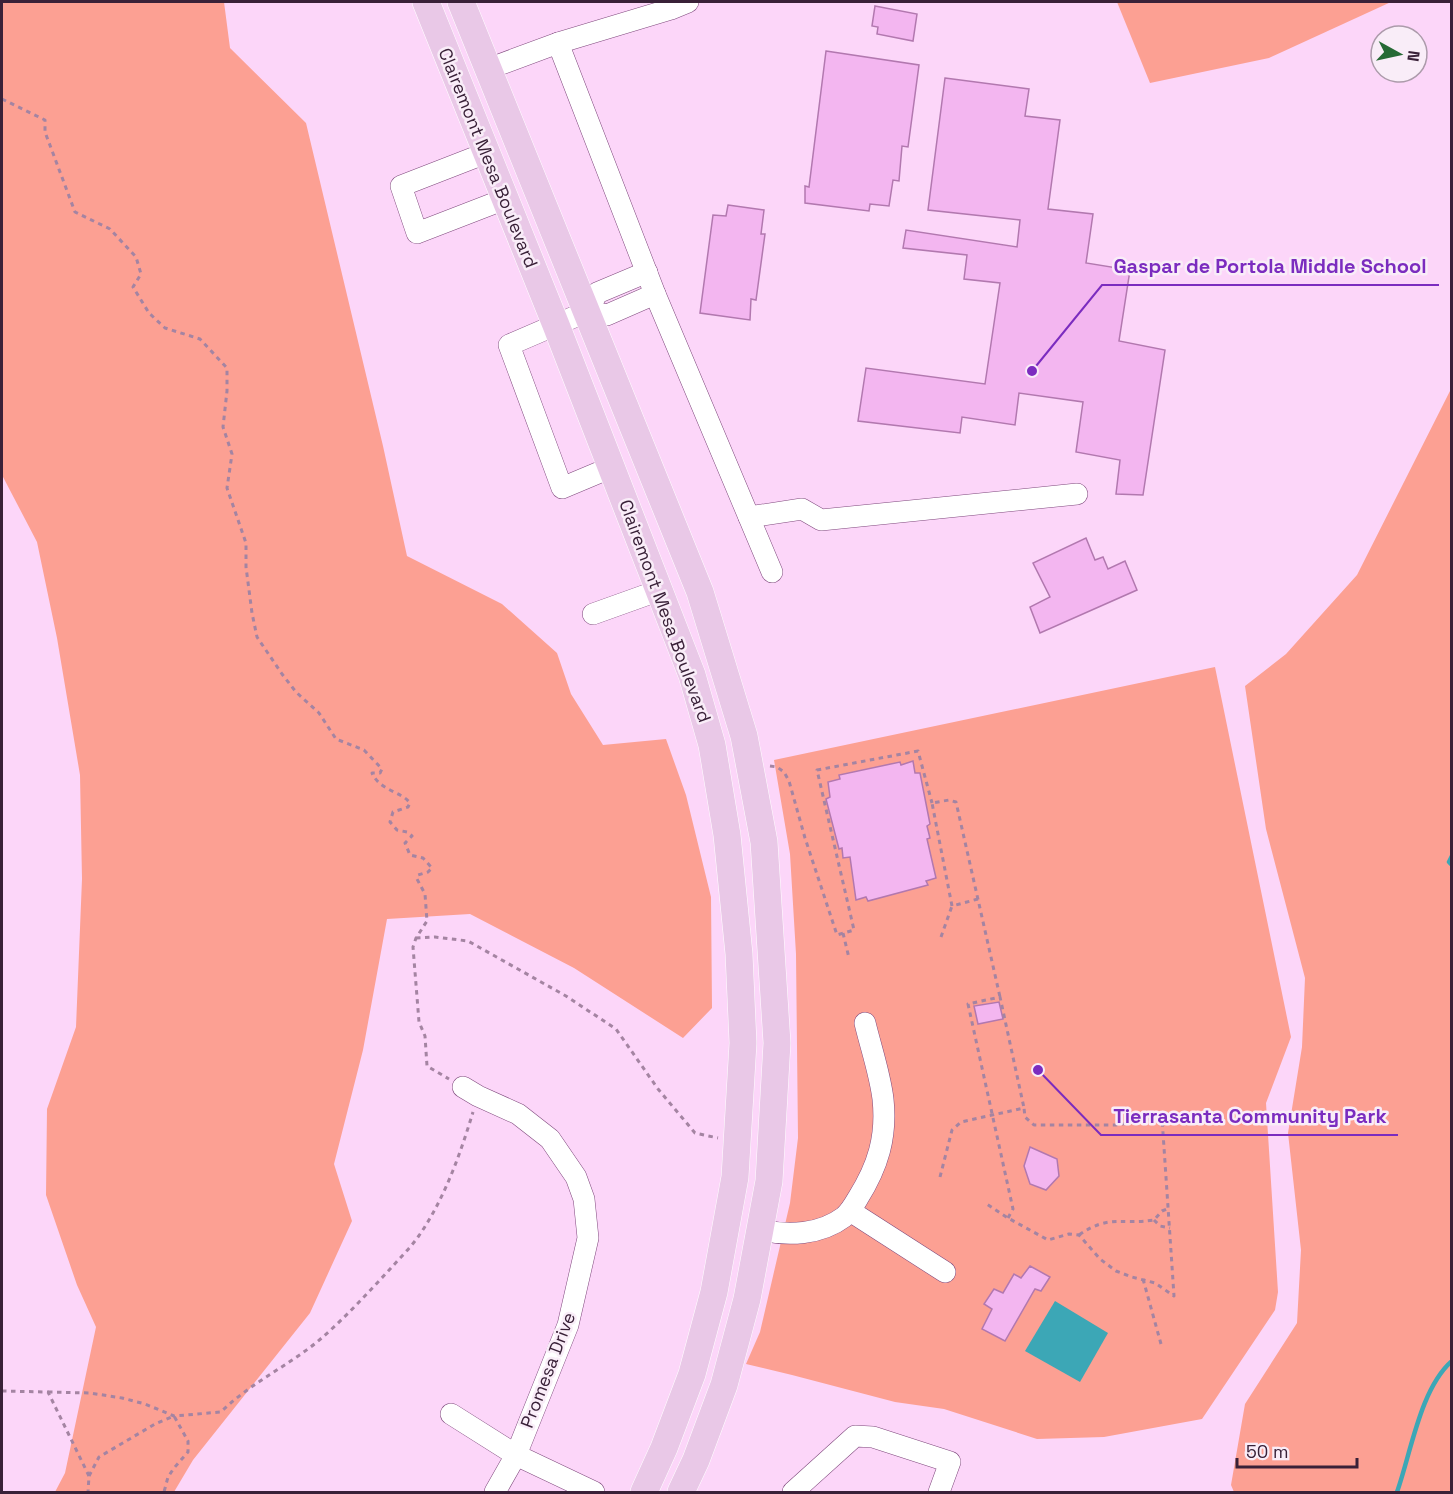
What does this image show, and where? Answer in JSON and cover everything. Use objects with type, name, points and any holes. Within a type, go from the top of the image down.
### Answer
[{"type":"main road","name":"Clairemont Mesa Boulevard","points":[[426,2],[556,325],[692,675],[712,745],[727,835],[739,954],[743,1043],[735,1177],[714,1292],[692,1374],[664,1448],[644,1492]]},
{"type":"main road","name":"Clairemont Mesa Boulevard","points":[[461,2],[700,592],[744,736],[764,842],[777,1043],[769,1181],[747,1299],[724,1384],[696,1460],[681,1492]]},
{"type":"main road","points":[[735,1177],[740,1206],[752,1226],[761,1230]]},
{"type":"street","points":[[488,69],[558,43],[688,2]]},
{"type":"street","points":[[558,43],[655,294],[772,572]]},
{"type":"street","points":[[486,153],[401,186],[417,233],[505,199]]},
{"type":"street","points":[[588,311],[597,293],[647,272]]},
{"type":"street","points":[[612,467],[562,488],[509,345],[588,311],[607,315],[655,294]]},
{"type":"street","points":[[749,517],[802,509],[821,520],[1077,494]]},
{"type":"street","points":[[593,614],[660,590]]},
{"type":"street","points":[[761,1230],[795,1235],[823,1227],[844,1217],[866,1185],[880,1156],[884,1128],[883,1098],[865,1023]]},
{"type":"street","name":"Promesa Drive","points":[[471,1091],[518,1114],[550,1139],[576,1177],[584,1199],[588,1238],[568,1325],[516,1455],[495,1492]]},
{"type":"street","points":[[850,1211],[945,1272]]},
{"type":"street","points":[[451,1414],[516,1455],[594,1492]]},
{"type":"street","points":[[793,1492],[855,1436],[873,1437],[950,1462],[939,1492]]},
{"type":"path","points":[[2,99],[45,120],[45,132],[75,212],[110,229],[136,257],[141,274],[133,287],[149,313],[165,328],[200,339],[227,368],[223,427],[232,454],[227,488],[246,543],[246,567],[257,637],[282,674],[296,692],[319,713],[336,739],[364,750],[382,770],[380,773],[372,773],[375,780],[410,803],[408,807],[393,812],[390,822],[397,830],[407,832],[412,836],[405,843],[410,855],[423,858],[432,868],[418,875],[417,879],[425,894],[427,921],[413,947],[419,1022],[424,1036],[427,1066],[471,1091],[461,1152],[434,1211],[418,1238],[350,1312],[316,1342],[262,1382],[239,1394],[221,1412],[174,1416],[155,1424],[99,1457],[89,1476],[88,1492]]},
{"type":"path","points":[[770,766],[777,767],[784,772],[789,781],[837,935],[854,930],[817,771],[918,751],[932,803],[952,906],[941,937]]},
{"type":"path","points":[[932,803],[949,800],[956,802],[1025,1117],[1034,1125],[1116,1125],[1162,1118],[1174,1296],[1155,1282],[1116,1271],[1100,1259],[1079,1235]]},
{"type":"path","points":[[952,906],[978,899]]},
{"type":"path","points":[[843,933],[849,958]]},
{"type":"path","points":[[416,938],[435,937],[468,941],[566,996],[616,1029],[658,1089],[695,1133],[737,1142]]},
{"type":"path","points":[[1000,997],[969,1004],[1013,1209],[1008,1218]]},
{"type":"path","points":[[940,1177],[952,1130],[961,1122],[1024,1108]]},
{"type":"path","points":[[985,1203],[1048,1240],[1069,1234],[1079,1235],[1111,1220],[1154,1220],[1160,1226],[1170,1228]]},
{"type":"path","points":[[1154,1220],[1162,1211],[1169,1209]]},
{"type":"path","points":[[1143,1279],[1161,1344]]},
{"type":"path","points":[[2,1391],[90,1393],[145,1404],[174,1416],[188,1441],[188,1452],[168,1477],[164,1492]]},
{"type":"path","points":[[48,1392],[89,1476]]},
{"type":"shaded area","points":[[2,2],[224,2],[230,48],[306,123],[407,556],[502,604],[557,653],[571,694],[603,745],[666,739],[686,795],[711,897],[712,1008],[683,1038],[574,968],[470,914],[387,919],[363,1050],[334,1164],[352,1221],[310,1313],[193,1460],[174,1492],[55,1492],[65,1473],[96,1327],[77,1285],[46,1195],[47,1109],[76,1027],[82,879],[80,775],[57,638],[37,542],[2,475]]},
{"type":"shaded area","points":[[1117,2],[1391,2],[1269,58],[1150,83]]},
{"type":"shaded area","points":[[1451,389],[1451,1492],[1234,1492],[1231,1485],[1245,1404],[1297,1323],[1301,1250],[1288,1133],[1302,1047],[1305,978],[1266,829],[1245,686],[1286,654],[1357,575]]},
{"type":"shaded area","points":[[1215,667],[1291,1037],[1266,1103],[1278,1292],[1275,1310],[1202,1419],[1104,1437],[1037,1439],[944,1409],[895,1402],[746,1364],[760,1332],[790,1203],[798,1138],[796,954],[790,854],[774,760]]},
{"type":"water","points":[[1055,1301],[1108,1333],[1080,1382],[1025,1351]]},
{"type":"building","points":[[875,6],[917,14],[913,41],[877,34],[878,27],[872,26]]},
{"type":"building","points":[[826,51],[919,65],[908,147],[902,146],[899,181],[893,180],[889,206],[870,204],[869,211],[805,203],[805,186],[809,187]]},
{"type":"building","points":[[945,78],[1029,89],[1025,116],[1060,120],[1048,209],[1093,214],[1086,263],[1130,270],[1119,341],[1165,350],[1143,495],[1116,494],[1120,460],[1076,452],[1083,402],[1019,393],[1015,425],[962,417],[960,433],[858,421],[866,368],[985,384],[1000,283],[964,279],[967,255],[903,248],[906,230],[1017,247],[1020,220],[928,210]]},
{"type":"building","points":[[728,205],[764,210],[761,234],[765,234],[756,300],[751,299],[750,320],[700,313],[713,215],[726,216]]},
{"type":"building","points":[[1086,538],[1095,560],[1103,557],[1108,569],[1125,561],[1137,590],[1040,633],[1030,607],[1050,597],[1033,563]]},
{"type":"building","points":[[913,761],[915,773],[920,773],[930,824],[927,826],[930,838],[927,839],[936,878],[926,881],[928,885],[868,901],[866,897],[856,900],[850,857],[843,858],[842,848],[839,849],[826,799],[830,797],[828,782],[840,779],[839,775]]},
{"type":"building","points":[[999,1002],[1003,1019],[978,1024],[974,1006]]},
{"type":"building","points":[[1030,1147],[1057,1159],[1059,1176],[1046,1190],[1030,1184],[1024,1166]]},
{"type":"building","points":[[1030,1266],[1050,1277],[1041,1291],[1035,1289],[1005,1341],[982,1329],[992,1309],[984,1304],[994,1289],[1003,1293],[1014,1274],[1021,1278]]},
{"type":"waterway","points":[[1452,856],[1449,862],[1452,865]]},
{"type":"waterway","points":[[1397,1492],[1424,1404],[1441,1373],[1452,1361]]},
{"type":"place","name":"Gaspar de Portola Middle School","points":[[1032,371]]},
{"type":"place","name":"Tierrasanta Community Park","points":[[1038,1070]]}]
